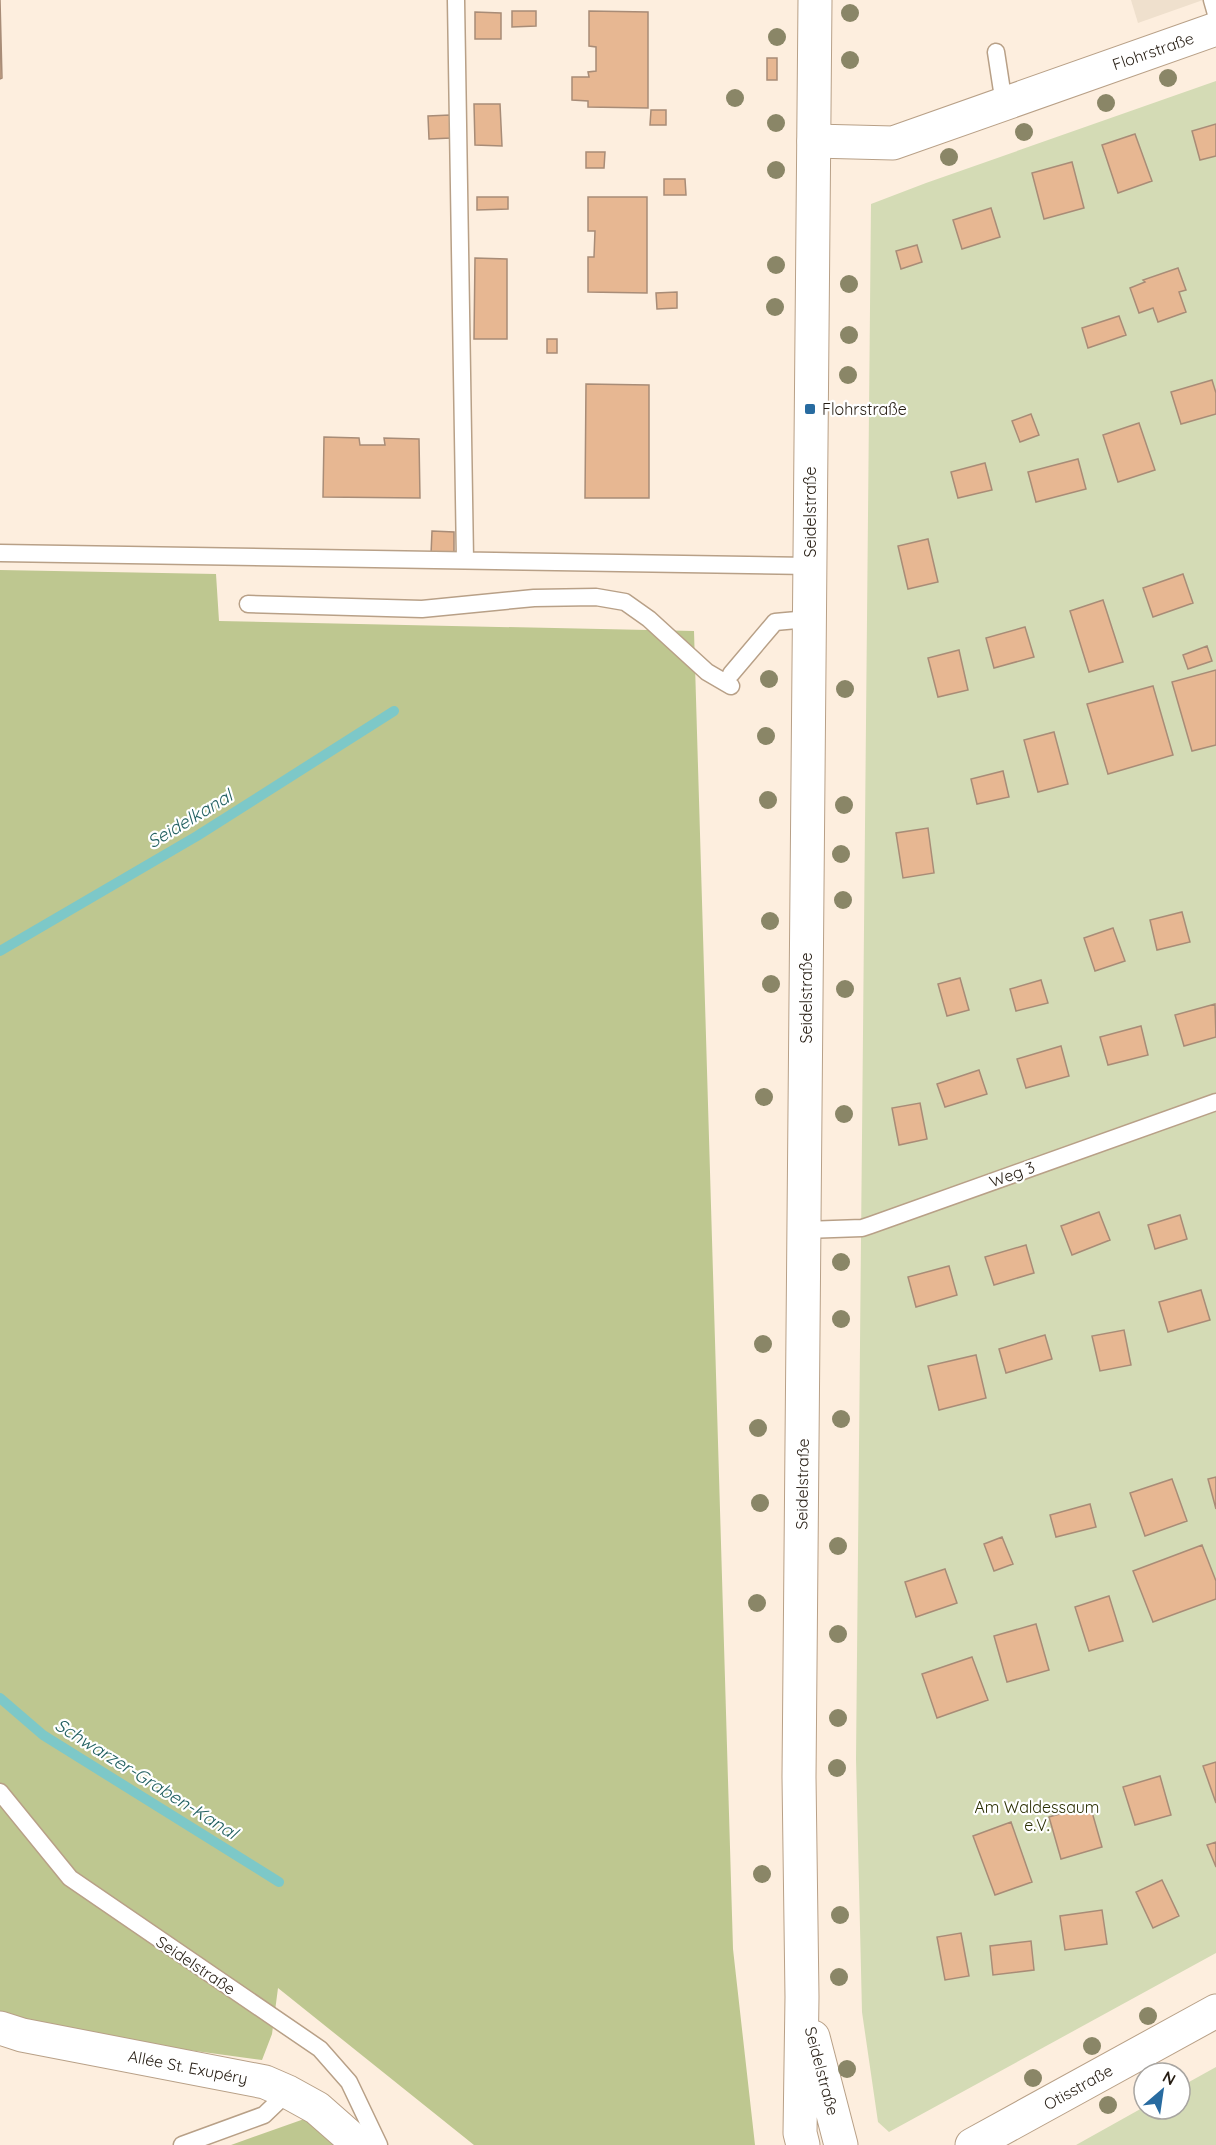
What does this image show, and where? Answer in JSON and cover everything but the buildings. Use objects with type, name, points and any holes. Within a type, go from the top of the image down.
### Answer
[{"type":"main road","name":"Seidelstraße","points":[[803,2145],[800,2133],[802,1996],[799,1777],[815,0]]},
{"type":"main road","name":"Flohrstraße","points":[[814,141],[893,143],[1216,29]]},
{"type":"main road","name":"Seidelstraße","points":[[802,1996],[841,2145]]},
{"type":"main road","name":"Otisstraße","points":[[972,2145],[1216,2011]]},
{"type":"main road","name":"Allée St. Exupéry","points":[[0,2028],[21,2036],[265,2082],[317,2108],[359,2145]]},
{"type":"lane","points":[[456,0],[465,560]]},
{"type":"lane","points":[[1212,0],[1216,14]]},
{"type":"lane","points":[[996,52],[1004,104]]},
{"type":"lane","points":[[0,553],[810,566]]},
{"type":"lane","points":[[248,604],[422,609],[534,598],[596,597],[616,600],[625,602],[649,619],[707,672],[731,680],[775,622],[808,620]]},
{"type":"lane","name":"Weg 3","points":[[805,1230],[871,1225],[1216,1102]]},
{"type":"lane","name":"Seidelstraße","points":[[0,1792],[70,1878],[320,2049],[349,2082],[379,2145]]},
{"type":"lane","points":[[182,2145],[264,2115],[288,2092]]},
{"type":"shaded area","points":[[1131,0],[1203,0],[1138,23]]},
{"type":"green space","name":"Am Waldessaum e.V.","points":[[1216,81],[1216,1953],[889,2132],[878,2122],[862,2012],[856,1759],[871,204]]},
{"type":"green space","points":[[0,570],[216,574],[219,621],[694,631],[733,1949],[755,2145],[474,2145],[278,1988],[272,2034],[262,2060],[115,2040],[0,2013]]},
{"type":"green space","points":[[1216,2067],[1216,2145],[1076,2145],[1132,2114],[1132,2121],[1192,2121],[1192,2080]]},
{"type":"green space","points":[[307,2118],[338,2145],[231,2145]]},
{"type":"waterway","name":"Seidelkanal","points":[[0,951],[197,836],[394,711]]},
{"type":"waterway","name":"Schwarzer-Graben-Kanal","points":[[0,1698],[43,1735],[279,1882]]},
{"type":"place","name":"Flohrstraße","points":[[810,409]]}]
